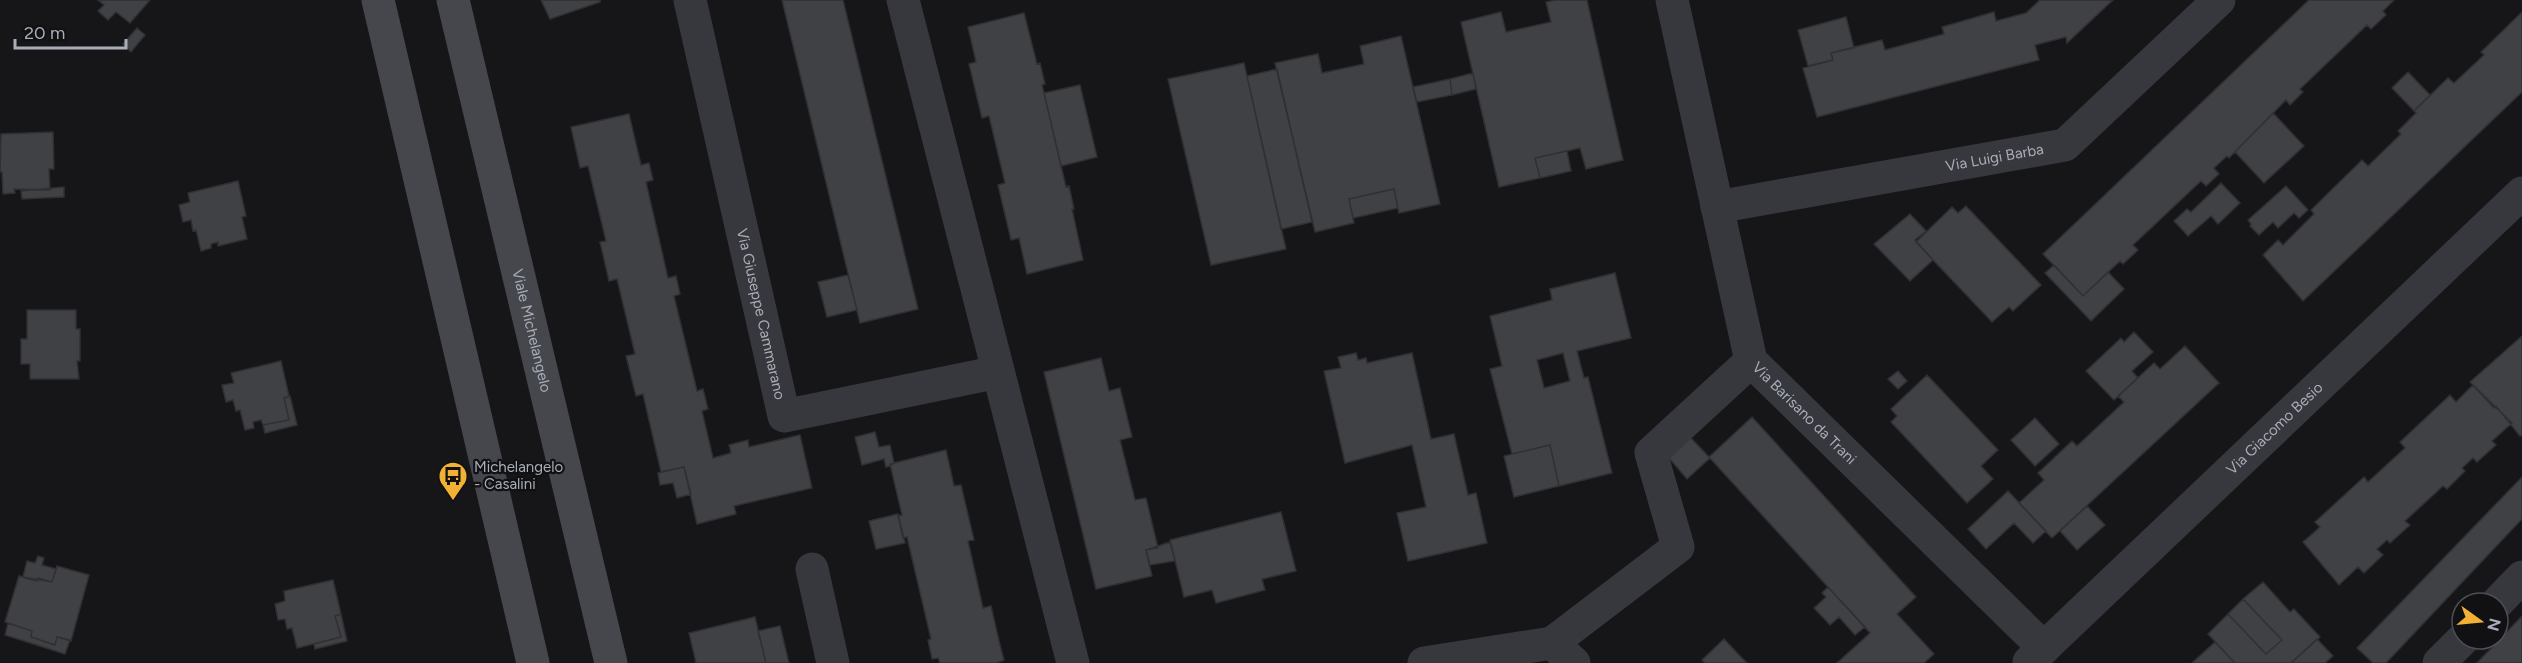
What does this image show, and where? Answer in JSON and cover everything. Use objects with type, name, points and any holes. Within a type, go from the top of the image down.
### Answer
[{"type":"street","points":[[378,0],[533,663]]},
{"type":"street","name":"Viale Michelangelo","points":[[453,0],[611,663]]},
{"type":"street","name":"Via Giuseppe Cammarano","points":[[690,0],[784,416],[998,372]]},
{"type":"street","points":[[903,0],[1073,663]]},
{"type":"street","name":"Via Barisano da Trani","points":[[1672,0],[1751,361],[2036,655]]},
{"type":"street","name":"Via Luigi Barba","points":[[1717,207],[2065,145],[2219,0]]},
{"type":"street","name":"Via Giacomo Besio","points":[[2036,655],[2522,193]]},
{"type":"street","points":[[1424,663],[1563,653],[1678,547],[1651,453],[1751,361]]},
{"type":"street","points":[[812,569],[833,663]]},
{"type":"street","points":[[2509,591],[2522,577]]},
{"type":"street","points":[[2439,663],[2451,651]]},
{"type":"building","points":[[98,0],[150,0],[130,23],[116,12],[108,20],[98,11],[104,5]]},
{"type":"building","points":[[541,0],[600,0],[600,2],[550,19]]},
{"type":"building","points":[[782,0],[843,0],[918,309],[860,323]]},
{"type":"building","points":[[1587,0],[1623,160],[1586,169],[1580,148],[1535,158],[1540,178],[1499,187],[1461,22],[1501,12],[1506,32],[1551,22],[1546,2]]},
{"type":"building","points":[[2040,0],[2113,0],[2067,43],[2066,37],[2035,45],[2039,60],[1817,117],[1803,68],[1833,60],[1831,53],[1882,40],[1885,50],[1944,34],[1942,27],[1994,12],[1996,21],[2026,13]]},
{"type":"building","points":[[2309,0],[2394,0],[2383,11],[2386,15],[2371,29],[2367,25],[2300,89],[2303,92],[2290,105],[2286,100],[2229,158],[2227,156],[2214,168],[2219,174],[2206,186],[2201,181],[2133,245],[2138,250],[2123,264],[2120,261],[2083,296],[2043,254]]},
{"type":"building","points":[[2522,12],[2522,92],[2303,301],[2263,255],[2278,240],[2283,245],[2314,214],[2311,210],[2362,160],[2368,166],[2401,134],[2398,131],[2416,113],[2414,111],[2448,78],[2454,83],[2484,55],[2481,52]]},
{"type":"building","points":[[1024,13],[1037,64],[1040,63],[1045,84],[1042,85],[1066,187],[1069,186],[1083,260],[1027,274],[1019,238],[1011,240],[998,185],[1005,183],[989,116],[982,118],[969,64],[976,62],[968,27]]},
{"type":"building","points":[[1846,17],[1854,48],[1831,53],[1833,60],[1808,66],[1798,30]]},
{"type":"building","points":[[137,28],[145,35],[131,52],[123,44]]},
{"type":"building","points":[[1401,36],[1440,204],[1399,213],[1394,189],[1349,199],[1354,223],[1315,232],[1275,63],[1318,54],[1322,73],[1364,64],[1360,46]]},
{"type":"building","points":[[1244,63],[1286,249],[1211,265],[1168,79]]},
{"type":"building","points":[[1277,69],[1312,222],[1281,229],[1247,76]]},
{"type":"building","points":[[2408,72],[2430,95],[2414,111],[2392,88]]},
{"type":"building","points":[[1473,73],[1476,89],[1452,95],[1450,79]]},
{"type":"building","points":[[1450,79],[1452,95],[1417,102],[1413,87]]},
{"type":"building","points":[[1080,85],[1097,157],[1061,166],[1044,93]]},
{"type":"building","points":[[2273,113],[2304,146],[2264,183],[2235,152]]},
{"type":"building","points":[[629,114],[641,165],[649,163],[653,180],[646,182],[668,278],[676,276],[680,294],[674,296],[697,391],[703,389],[708,409],[702,411],[713,458],[731,453],[729,445],[748,440],[749,447],[800,435],[812,488],[734,506],[736,514],[697,524],[684,467],[661,472],[643,394],[636,396],[626,356],[635,354],[617,279],[609,281],[600,242],[606,241],[588,166],[580,168],[571,127]]},
{"type":"building","points":[[53,132],[54,169],[49,169],[50,190],[14,189],[15,193],[3,194],[2,172],[0,172],[1,134]]},
{"type":"building","points":[[1567,151],[1571,171],[1540,178],[1535,158]]},
{"type":"building","points":[[238,181],[246,216],[242,217],[247,239],[218,246],[218,242],[211,244],[211,248],[201,251],[196,230],[193,231],[191,220],[183,222],[179,205],[190,202],[188,193]]},
{"type":"building","points":[[2221,183],[2240,203],[2218,224],[2211,216],[2188,236],[2174,221],[2187,209],[2191,212]]},
{"type":"building","points":[[2286,186],[2308,210],[2299,218],[2294,213],[2278,228],[2273,222],[2259,235],[2250,226],[2248,220]]},
{"type":"building","points":[[64,187],[64,197],[22,199],[21,191]]},
{"type":"building","points":[[1394,189],[1398,208],[1353,218],[1349,199]]},
{"type":"building","points":[[1966,206],[2041,285],[2013,311],[2009,307],[1992,322],[1916,242],[1952,207],[1958,213]]},
{"type":"building","points":[[1910,214],[1926,231],[1915,240],[1933,260],[1910,281],[1874,244]]},
{"type":"building","points":[[2054,265],[2083,296],[2108,272],[2124,289],[2091,321],[2045,273]]},
{"type":"building","points":[[1615,273],[1631,338],[1577,351],[1584,378],[1588,377],[1612,473],[1559,486],[1550,445],[1512,454],[1490,369],[1502,366],[1490,316],[1552,300],[1550,289]],"holes":[[[1563,353],[1570,381],[1544,388],[1537,360]]]},
{"type":"building","points":[[848,275],[857,310],[827,317],[818,282]]},
{"type":"building","points":[[27,310],[76,310],[76,329],[80,329],[80,361],[77,361],[79,379],[30,379],[30,364],[21,364],[21,339],[27,339]]},
{"type":"building","points":[[2134,332],[2153,352],[2132,371],[2138,378],[2114,400],[2086,371],[2121,338],[2124,342]]},
{"type":"building","points":[[2522,336],[2522,435],[2520,436],[2496,406],[2494,408],[2470,382]]},
{"type":"building","points":[[2185,346],[2219,383],[2052,538],[2019,503],[2044,480],[2038,473],[2072,441],[2077,446],[2124,402],[2118,396],[2154,363],[2160,369]]},
{"type":"building","points":[[1356,353],[1358,360],[1366,358],[1367,363],[1412,353],[1431,439],[1454,434],[1468,495],[1476,493],[1487,543],[1408,561],[1397,513],[1426,507],[1412,445],[1345,463],[1324,371],[1341,368],[1338,357]]},
{"type":"building","points":[[1101,358],[1109,391],[1120,388],[1132,437],[1120,440],[1135,500],[1146,498],[1158,548],[1146,550],[1152,576],[1096,589],[1044,372]]},
{"type":"building","points":[[281,361],[289,396],[284,398],[289,420],[263,425],[261,420],[253,422],[254,428],[245,430],[240,410],[236,411],[233,400],[226,402],[222,385],[234,383],[231,373]]},
{"type":"building","points":[[1898,371],[1907,381],[1898,389],[1888,379]]},
{"type":"building","points":[[1927,375],[1998,450],[1981,466],[1993,479],[1967,503],[1891,422],[1897,416],[1891,409]]},
{"type":"building","points":[[2473,385],[2512,423],[2492,441],[2496,445],[2477,462],[2473,458],[2462,468],[2465,471],[2447,489],[2443,486],[2405,521],[2410,525],[2390,543],[2387,540],[2377,549],[2383,555],[2364,573],[2358,567],[2339,585],[2303,542],[2320,527],[2315,522],[2364,477],[2368,482],[2405,448],[2400,442],[2450,395],[2456,402]]},
{"type":"building","points":[[290,396],[297,425],[265,433],[263,425],[289,420],[284,398]]},
{"type":"building","points":[[1752,417],[1916,597],[1897,614],[1934,654],[1924,663],[1837,663],[1870,633],[1709,457]]},
{"type":"building","points":[[2035,418],[2059,444],[2035,466],[2011,440]]},
{"type":"building","points":[[875,432],[879,447],[890,445],[894,463],[890,466],[886,467],[884,459],[862,465],[855,437]]},
{"type":"building","points":[[1690,437],[1710,458],[1687,479],[1669,458]]},
{"type":"building","points":[[1550,445],[1559,486],[1514,497],[1504,456]]},
{"type":"building","points":[[946,450],[954,486],[961,485],[974,540],[968,541],[983,608],[991,606],[1004,660],[996,663],[940,663],[938,658],[932,659],[928,640],[931,639],[907,537],[903,538],[898,516],[902,515],[890,464]]},
{"type":"building","points":[[684,467],[691,494],[677,498],[673,483],[660,485],[658,473]]},
{"type":"building","points":[[2522,477],[2522,519],[2454,591],[2450,591],[2450,595],[2386,663],[2373,663],[2357,648]]},
{"type":"building","points":[[2008,491],[2046,531],[2033,543],[2014,523],[1986,549],[1968,529]]},
{"type":"building","points":[[2087,506],[2105,525],[2077,550],[2060,531]]},
{"type":"building","points":[[1281,512],[1296,571],[1262,579],[1265,590],[1216,603],[1212,590],[1184,597],[1170,540]]},
{"type":"building","points":[[898,514],[905,543],[876,549],[869,521]]},
{"type":"building","points":[[1170,542],[1175,561],[1150,565],[1146,550]]},
{"type":"building","points":[[38,556],[44,558],[42,565],[56,569],[52,582],[23,577],[27,561],[35,563]]},
{"type":"building","points":[[57,566],[89,575],[71,641],[57,637],[55,645],[31,637],[32,631],[5,622],[19,576],[52,582]]},
{"type":"building","points":[[333,580],[341,614],[335,616],[341,637],[297,648],[292,628],[287,629],[285,619],[278,620],[275,604],[285,601],[284,591]]},
{"type":"building","points":[[2263,582],[2290,612],[2294,609],[2320,637],[2291,663],[2235,663],[2208,634],[2228,614],[2266,654],[2282,640],[2243,599]]},
{"type":"building","points":[[1828,587],[1865,627],[1855,635],[1839,617],[1830,625],[1814,608],[1826,597],[1822,593]]},
{"type":"building","points":[[2243,599],[2282,640],[2266,654],[2228,614]]},
{"type":"building","points":[[341,614],[347,641],[315,649],[314,644],[341,637],[335,616]]},
{"type":"building","points":[[2522,616],[2522,663],[2477,663],[2488,651],[2510,651],[2510,629]]},
{"type":"building","points":[[755,617],[766,663],[696,663],[689,633]]},
{"type":"building","points":[[8,623],[32,631],[31,637],[55,645],[57,637],[70,640],[65,654],[5,635]]},
{"type":"building","points":[[780,626],[789,663],[766,663],[758,631]]},
{"type":"building","points":[[1724,639],[1747,663],[1705,663],[1702,660]]},
{"type":"building","points":[[2317,639],[2333,656],[2325,663],[2291,663]]},
{"type":"building","points":[[2215,642],[2235,663],[2192,663]]},
{"type":"place","name":"Michelangelo - Casalini","points":[[453,502]]}]
